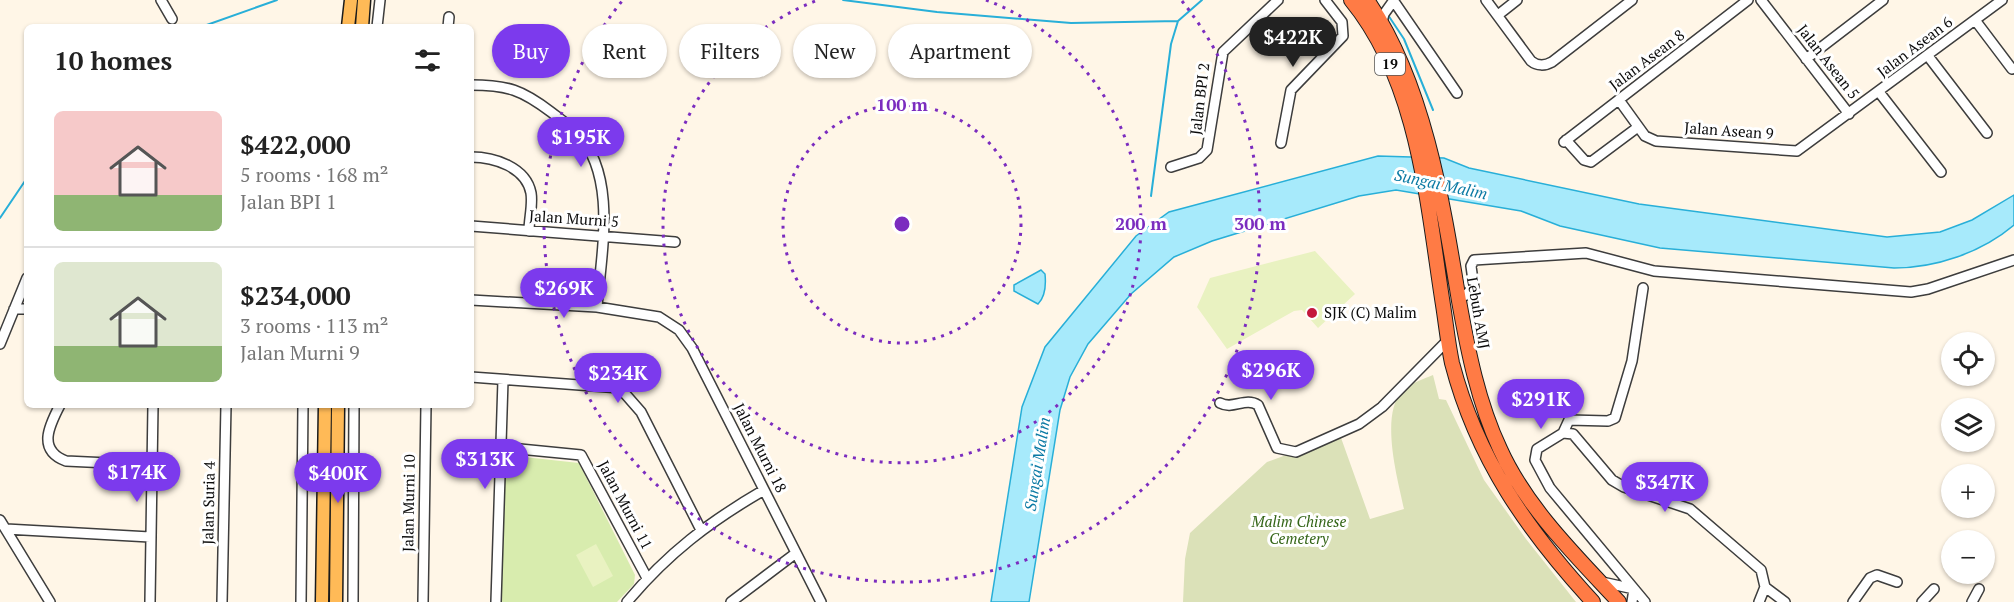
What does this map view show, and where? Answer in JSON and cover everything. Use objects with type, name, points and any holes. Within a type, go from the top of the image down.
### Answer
[{"type":"highway","name":"Lebuh AMJ","points":[[1351,0],[1378,38],[1420,134],[1449,339],[1460,390],[1488,462],[1530,527],[1593,602]]},
{"type":"highway","name":"Lebuh AMJ","points":[[1369,0],[1382,22],[1410,85],[1420,134],[1448,240],[1471,365],[1492,430],[1508,466],[1530,500],[1619,602]]},
{"type":"main road","points":[[348,24],[351,0]]},
{"type":"main road","points":[[362,24],[364,0]]},
{"type":"main road","points":[[322,602],[325,408]]},
{"type":"main road","points":[[336,602],[338,408]]},
{"type":"street","points":[[161,0],[172,19]]},
{"type":"street","points":[[377,24],[380,0]]},
{"type":"street","name":"Jalan BPI 2","points":[[1172,166],[1199,158],[1207,150],[1223,52],[1278,0]]},
{"type":"street","points":[[1281,143],[1291,90],[1343,36],[1342,22],[1325,0]]},
{"type":"street","points":[[1369,0],[1380,3],[1394,0]]},
{"type":"street","points":[[1382,22],[1384,14],[1394,0]]},
{"type":"street","points":[[1394,0],[1457,93]]},
{"type":"street","points":[[1486,0],[1531,61],[1536,64],[1552,62],[1632,0]]},
{"type":"street","points":[[1498,15],[1518,0]]},
{"type":"street","name":"Jalan Asean 8","points":[[1638,127],[1591,162],[1584,160],[1565,141],[1748,0]]},
{"type":"street","points":[[1806,58],[1883,0]]},
{"type":"street","name":"Jalan Asean 6","points":[[1847,115],[2002,0]]},
{"type":"street","name":"Jalan Asean 5","points":[[1766,2],[1847,115]]},
{"type":"street","points":[[1975,20],[2012,69]]},
{"type":"street","points":[[1928,56],[1987,133]]},
{"type":"street","points":[[474,85],[511,88],[527,94],[577,133],[591,155],[600,180],[602,235],[597,307],[474,300]]},
{"type":"street","points":[[1879,92],[1941,172]]},
{"type":"street","name":"Jalan Asean 9","points":[[1619,100],[1638,127],[1648,138],[1656,141],[1794,152],[1847,115]]},
{"type":"street","points":[[474,157],[500,161],[518,172],[525,181],[531,194],[529,231]]},
{"type":"street","name":"Jalan Murni 5","points":[[474,226],[675,242]]},
{"type":"street","points":[[1460,300],[1474,288],[1471,266],[1474,260],[1586,253],[1654,271],[1911,292],[1928,290],[2014,260]]},
{"type":"street","points":[[0,344],[24,285]]},
{"type":"street","points":[[1643,288],[1632,361],[1617,414],[1608,421],[1569,420],[1563,433],[1537,449],[1535,460],[1550,488],[1645,602]]},
{"type":"street","name":"Jalan Murni 18","points":[[597,307],[659,317],[679,330],[688,342],[821,602]]},
{"type":"street","points":[[14,309],[24,309]]},
{"type":"street","points":[[1220,403],[1231,406],[1247,402],[1258,405],[1276,448],[1296,452],[1368,418],[1449,339]]},
{"type":"street","points":[[474,377],[620,388],[641,412],[701,530]]},
{"type":"street","points":[[496,602],[499,447],[503,380]]},
{"type":"street","points":[[59,408],[47,435],[47,444],[58,458],[66,461],[151,465]]},
{"type":"street","points":[[150,602],[153,408]]},
{"type":"street","name":"Jalan Suria 4","points":[[222,602],[226,408]]},
{"type":"street","points":[[301,602],[303,408]]},
{"type":"street","points":[[353,602],[354,408]]},
{"type":"street","name":"Jalan Murni 10","points":[[423,602],[426,408]]},
{"type":"street","points":[[1563,433],[1574,434],[1612,480],[1624,487],[1677,503],[1703,518],[1761,570],[1765,587],[1759,602]]},
{"type":"street","name":"Jalan Murni 11","points":[[499,447],[580,455],[647,578]]},
{"type":"street","points":[[627,602],[671,553],[701,530],[764,490]]},
{"type":"street","points":[[0,520],[50,602]]},
{"type":"street","points":[[6,530],[150,537]]},
{"type":"street","points":[[735,601],[796,553]]},
{"type":"street","points":[[1853,602],[1870,578],[1877,575],[1897,582]]},
{"type":"street","points":[[1599,581],[1634,589]]},
{"type":"street","points":[[1765,587],[1785,602]]},
{"type":"street","points":[[1632,602],[1634,589]]},
{"type":"street","points":[[1922,602],[1934,589]]},
{"type":"street","points":[[1972,602],[1979,589]]},
{"type":"green space","points":[[1315,251],[1355,294],[1318,328],[1302,310],[1294,311],[1227,349],[1197,307],[1210,278]]},
{"type":"green space","name":"Malim Chinese Cemetery","points":[[1433,375],[1439,399],[1446,400],[1484,480],[1526,539],[1576,602],[1183,602],[1185,559],[1190,533],[1267,462],[1340,435],[1370,519],[1404,509],[1392,448],[1392,415],[1396,401],[1403,390]]},
{"type":"green space","points":[[505,455],[579,463],[635,575],[634,584],[617,602],[501,602]]},
{"type":"green space","points":[[596,544],[613,576],[593,587],[576,555]]},
{"type":"water","name":"Sungai Malim","points":[[1378,156],[1444,158],[1469,168],[1639,204],[1887,237],[1940,232],[1972,220],[2014,195],[2014,225],[1987,244],[1957,257],[1925,265],[1894,268],[1660,248],[1560,226],[1521,211],[1396,190],[1359,196],[1212,241],[1174,257],[1131,294],[1088,344],[1070,377],[1060,410],[1029,602],[991,602],[1022,407],[1045,347],[1136,236],[1169,212]]},
{"type":"water","points":[[1041,270],[1045,274],[1045,286],[1043,297],[1038,304],[1014,291],[1014,285]]},
{"type":"waterway","points":[[209,24],[277,0]]},
{"type":"waterway","points":[[843,0],[937,12],[1071,23],[1178,21]]},
{"type":"waterway","points":[[1151,196],[1171,44],[1178,21],[1202,0]]},
{"type":"waterway","points":[[1388,15],[1404,39],[1433,110]]},
{"type":"waterway","points":[[0,218],[24,182]]},
{"type":"place","name":"SJK (C) Malim","points":[[1312,313]]}]
